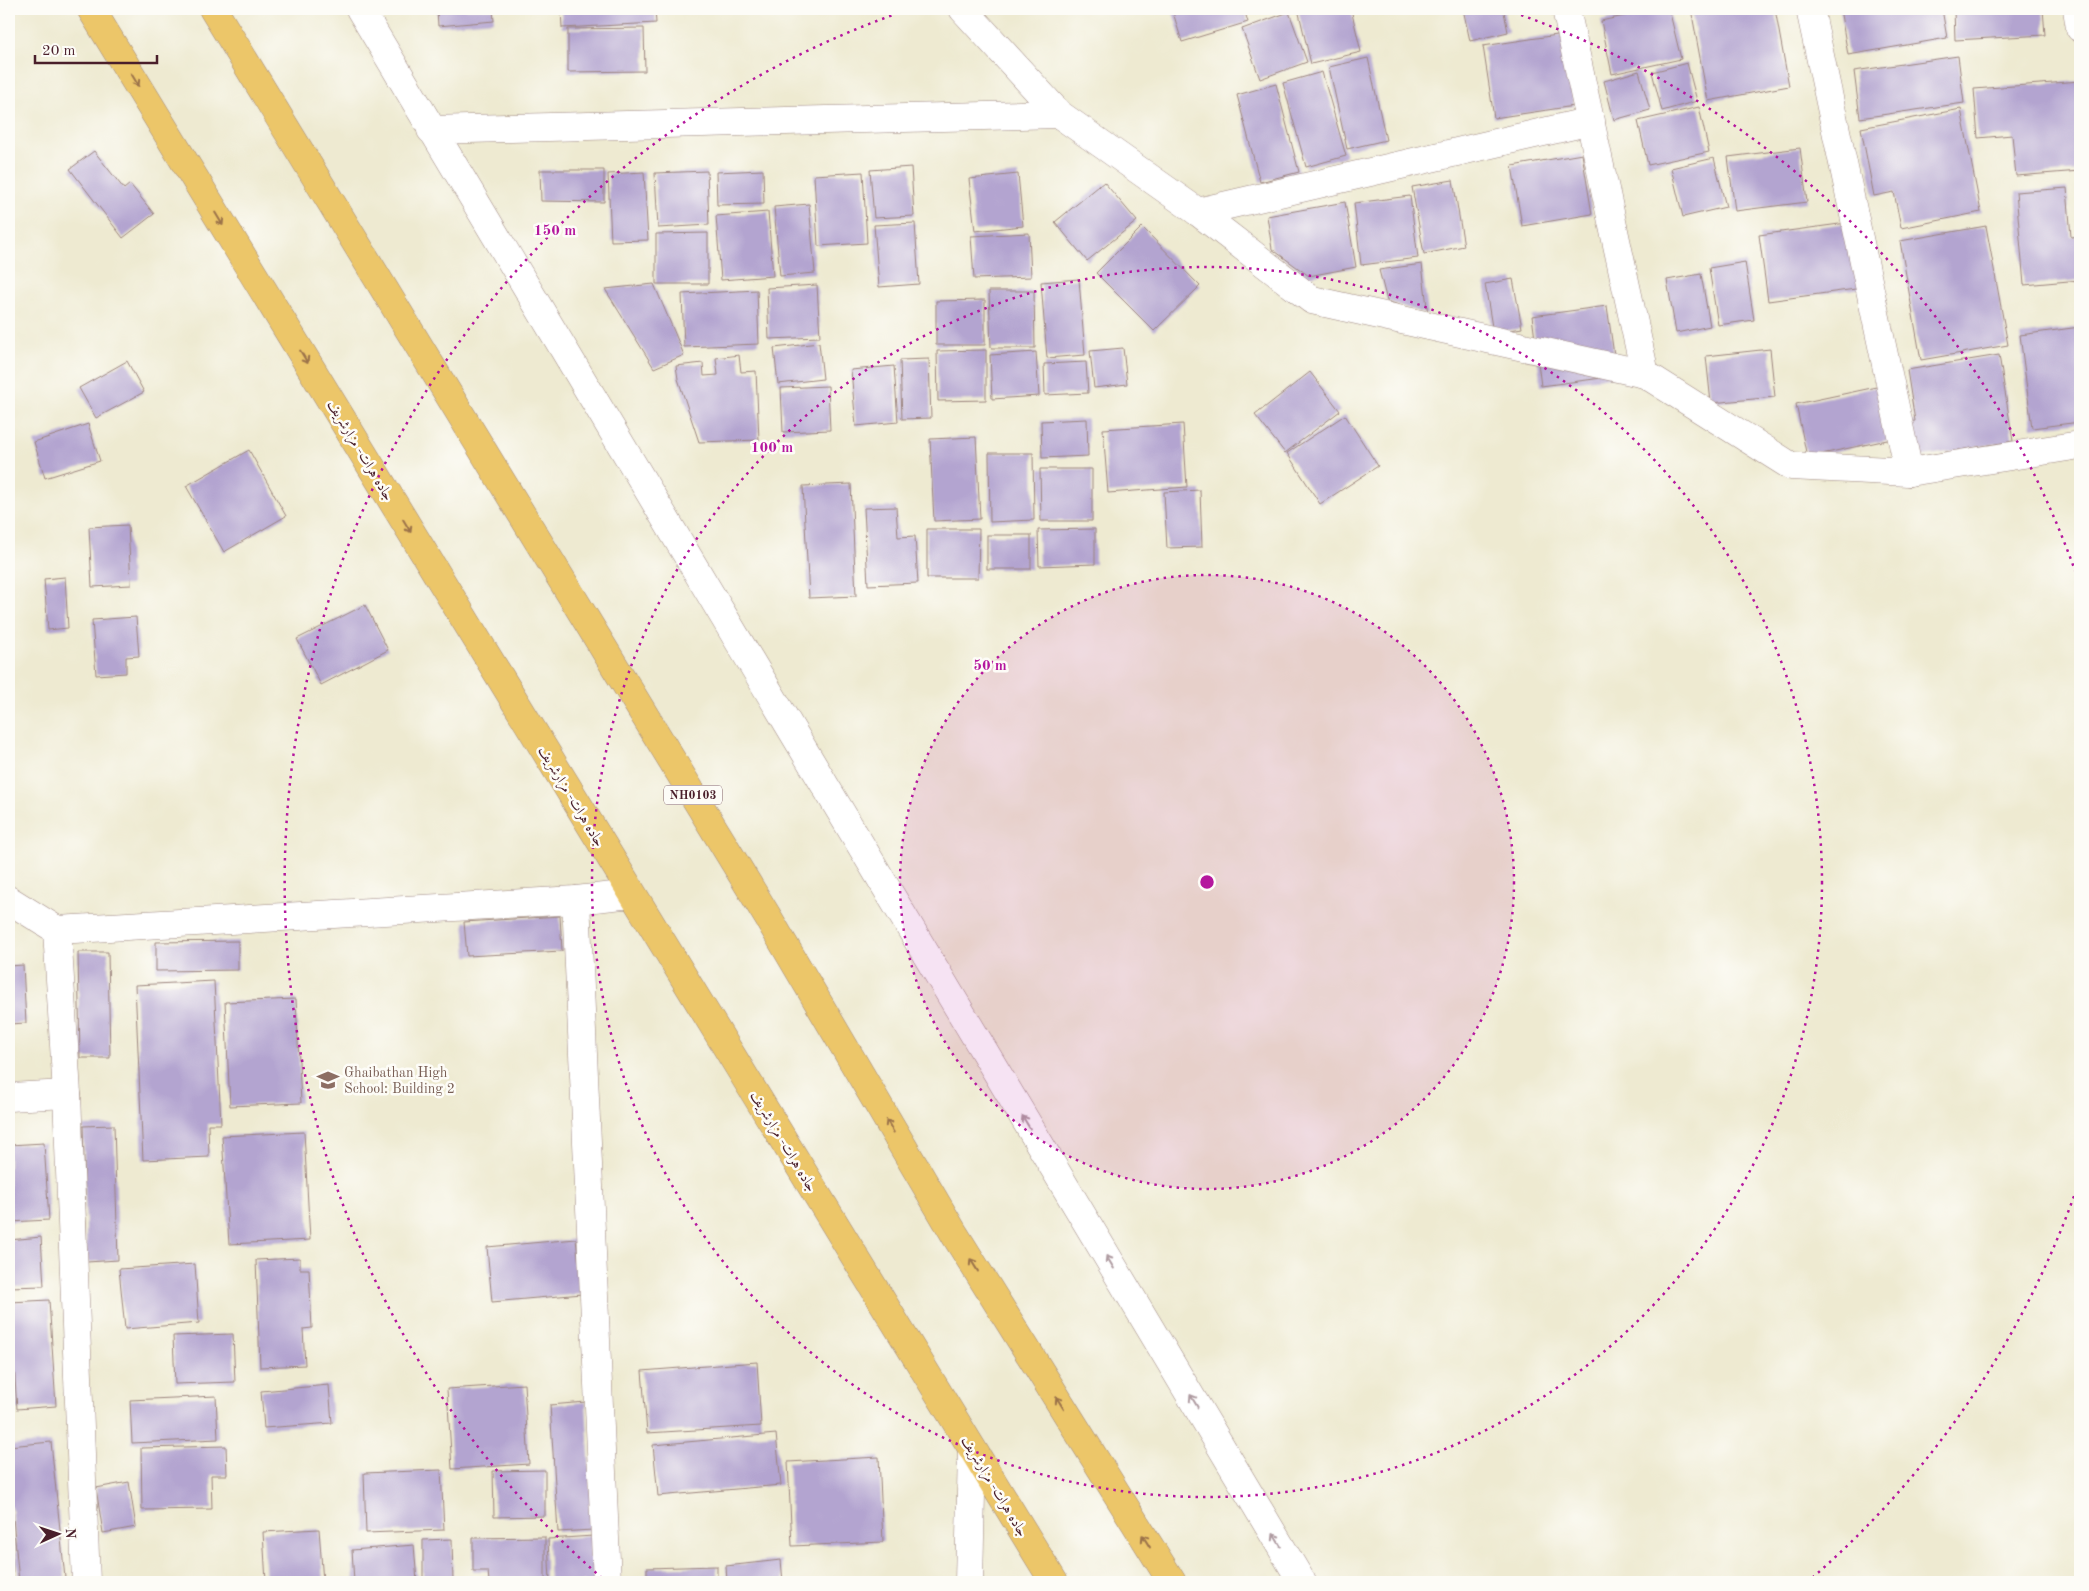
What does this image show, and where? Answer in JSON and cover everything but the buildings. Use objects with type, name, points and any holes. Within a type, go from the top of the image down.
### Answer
[{"type":"highway","name":"جاده هرات- مزارشریف","points":[[91,9],[1054,1582]]},
{"type":"highway","name":"NH0103","points":[[212,9],[764,910],[955,1235],[1172,1582]]},
{"type":"street","points":[[360,9],[1302,1582]]},
{"type":"street","points":[[963,9],[1059,114],[1198,212],[1312,300],[1645,374],[1791,466],[1909,472],[2080,445]]},
{"type":"street","points":[[1566,9],[1645,374]]},
{"type":"street","points":[[1810,9],[1909,472]]},
{"type":"street","points":[[2077,9],[2080,28]]},
{"type":"street","points":[[431,130],[1059,114]]},
{"type":"street","points":[[1198,212],[1591,121]]},
{"type":"street","points":[[9,900],[57,930],[576,900],[632,894]]},
{"type":"street","points":[[576,900],[607,1582]]},
{"type":"street","points":[[57,930],[67,1094],[86,1582]]},
{"type":"street","points":[[9,1097],[67,1094]]},
{"type":"street","points":[[969,1582],[972,1449]]},
{"type":"place","name":"Ghaibathan High School: Building 2","points":[[328,1080]]}]
